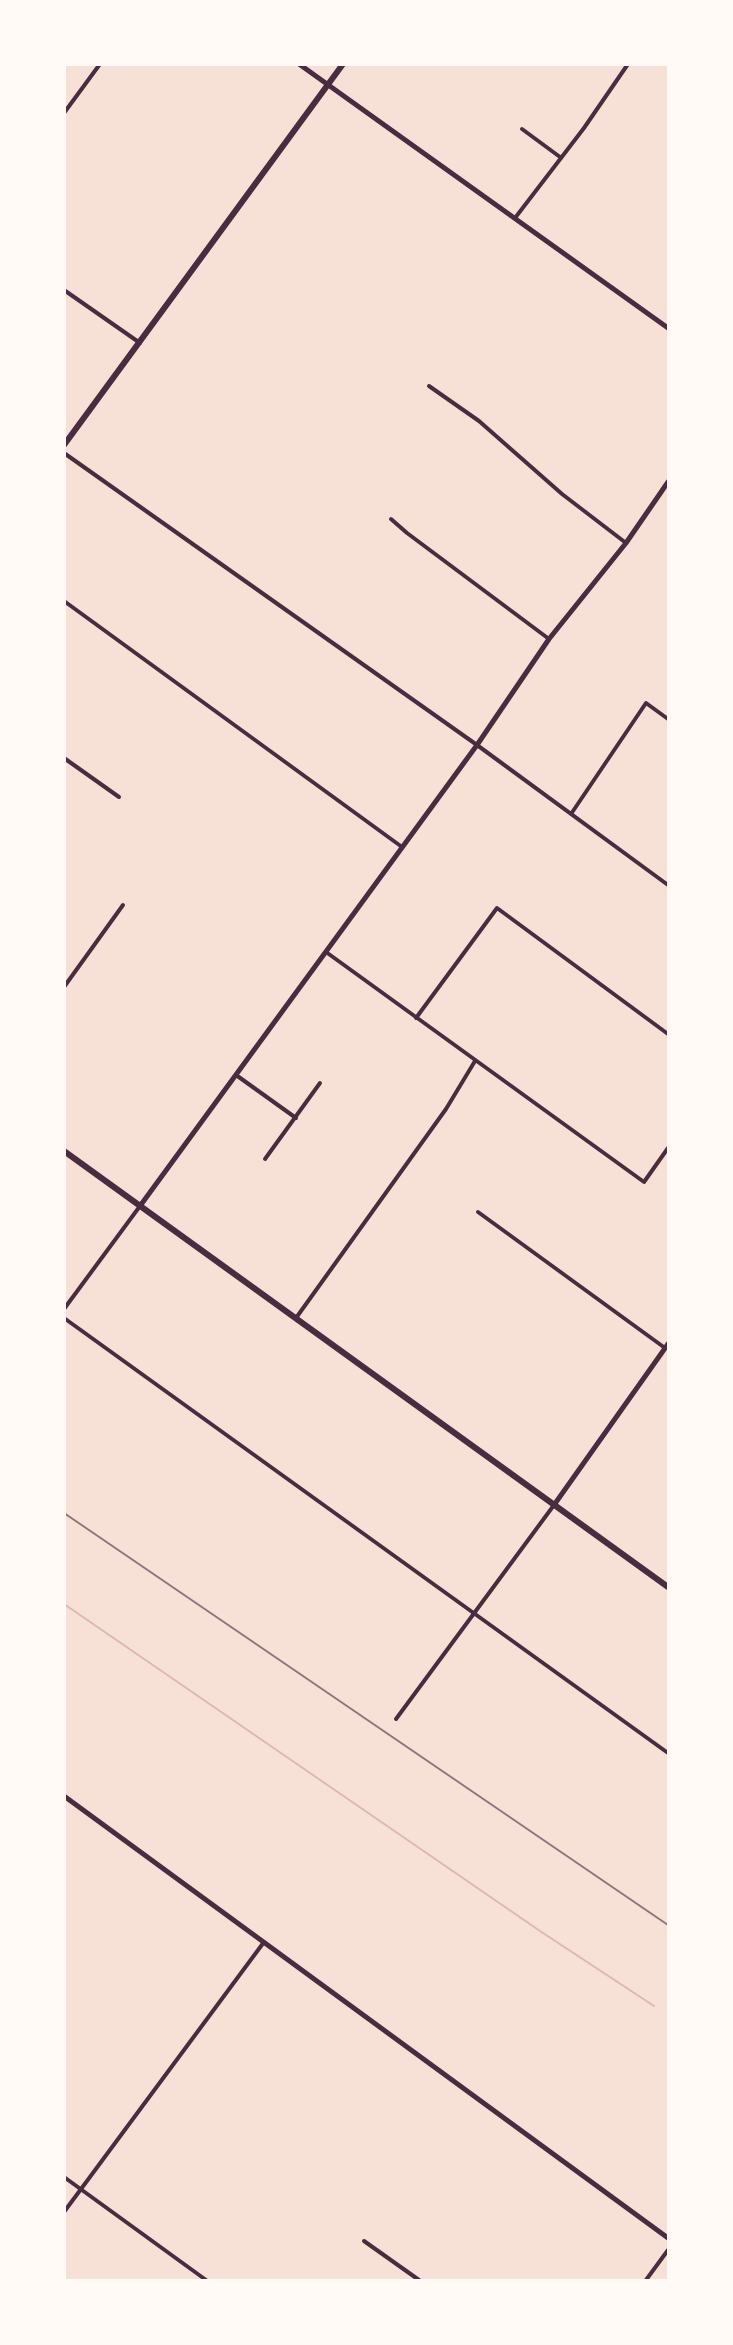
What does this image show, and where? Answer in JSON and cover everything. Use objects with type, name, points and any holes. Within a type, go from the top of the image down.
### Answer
[{"type":"main road","points":[[64,445],[343,64]]},
{"type":"main road","points":[[64,1151],[669,1587]]},
{"type":"street","points":[[64,113],[100,64]]},
{"type":"street","points":[[299,64],[669,328]]},
{"type":"street","points":[[515,218],[584,128],[628,65]]},
{"type":"street","points":[[522,129],[560,158]]},
{"type":"street","points":[[64,290],[140,344]]},
{"type":"street","points":[[429,386],[479,421],[562,494],[626,543]]},
{"type":"street","points":[[64,453],[477,745],[669,885]]},
{"type":"street","points":[[64,1309],[477,745],[549,639],[626,543],[669,482]]},
{"type":"street","points":[[391,519],[549,639]]},
{"type":"street","points":[[64,601],[402,847]]},
{"type":"street","points":[[571,814],[646,703],[669,719]]},
{"type":"street","points":[[64,758],[119,797]]},
{"type":"street","points":[[64,987],[123,905]]},
{"type":"street","points":[[416,1018],[497,908],[669,1034]]},
{"type":"street","points":[[326,952],[644,1182],[669,1148]]},
{"type":"street","points":[[296,1318],[446,1109],[475,1061]]},
{"type":"street","points":[[236,1075],[296,1118]]},
{"type":"street","points":[[265,1159],[320,1083]]},
{"type":"street","points":[[396,1719],[554,1505],[667,1346],[478,1212]]},
{"type":"street","points":[[64,1318],[669,1753]]},
{"type":"street","points":[[64,1796],[669,2238]]},
{"type":"street","points":[[64,2212],[264,1942]]},
{"type":"street","points":[[64,2177],[206,2280]]},
{"type":"street","points":[[364,2241],[419,2280]]},
{"type":"street","points":[[646,2280],[669,2250]]},
{"type":"waterway","points":[[64,1604],[540,1931],[654,2006]]},
{"type":"railway","points":[[64,1513],[668,1925]]}]
